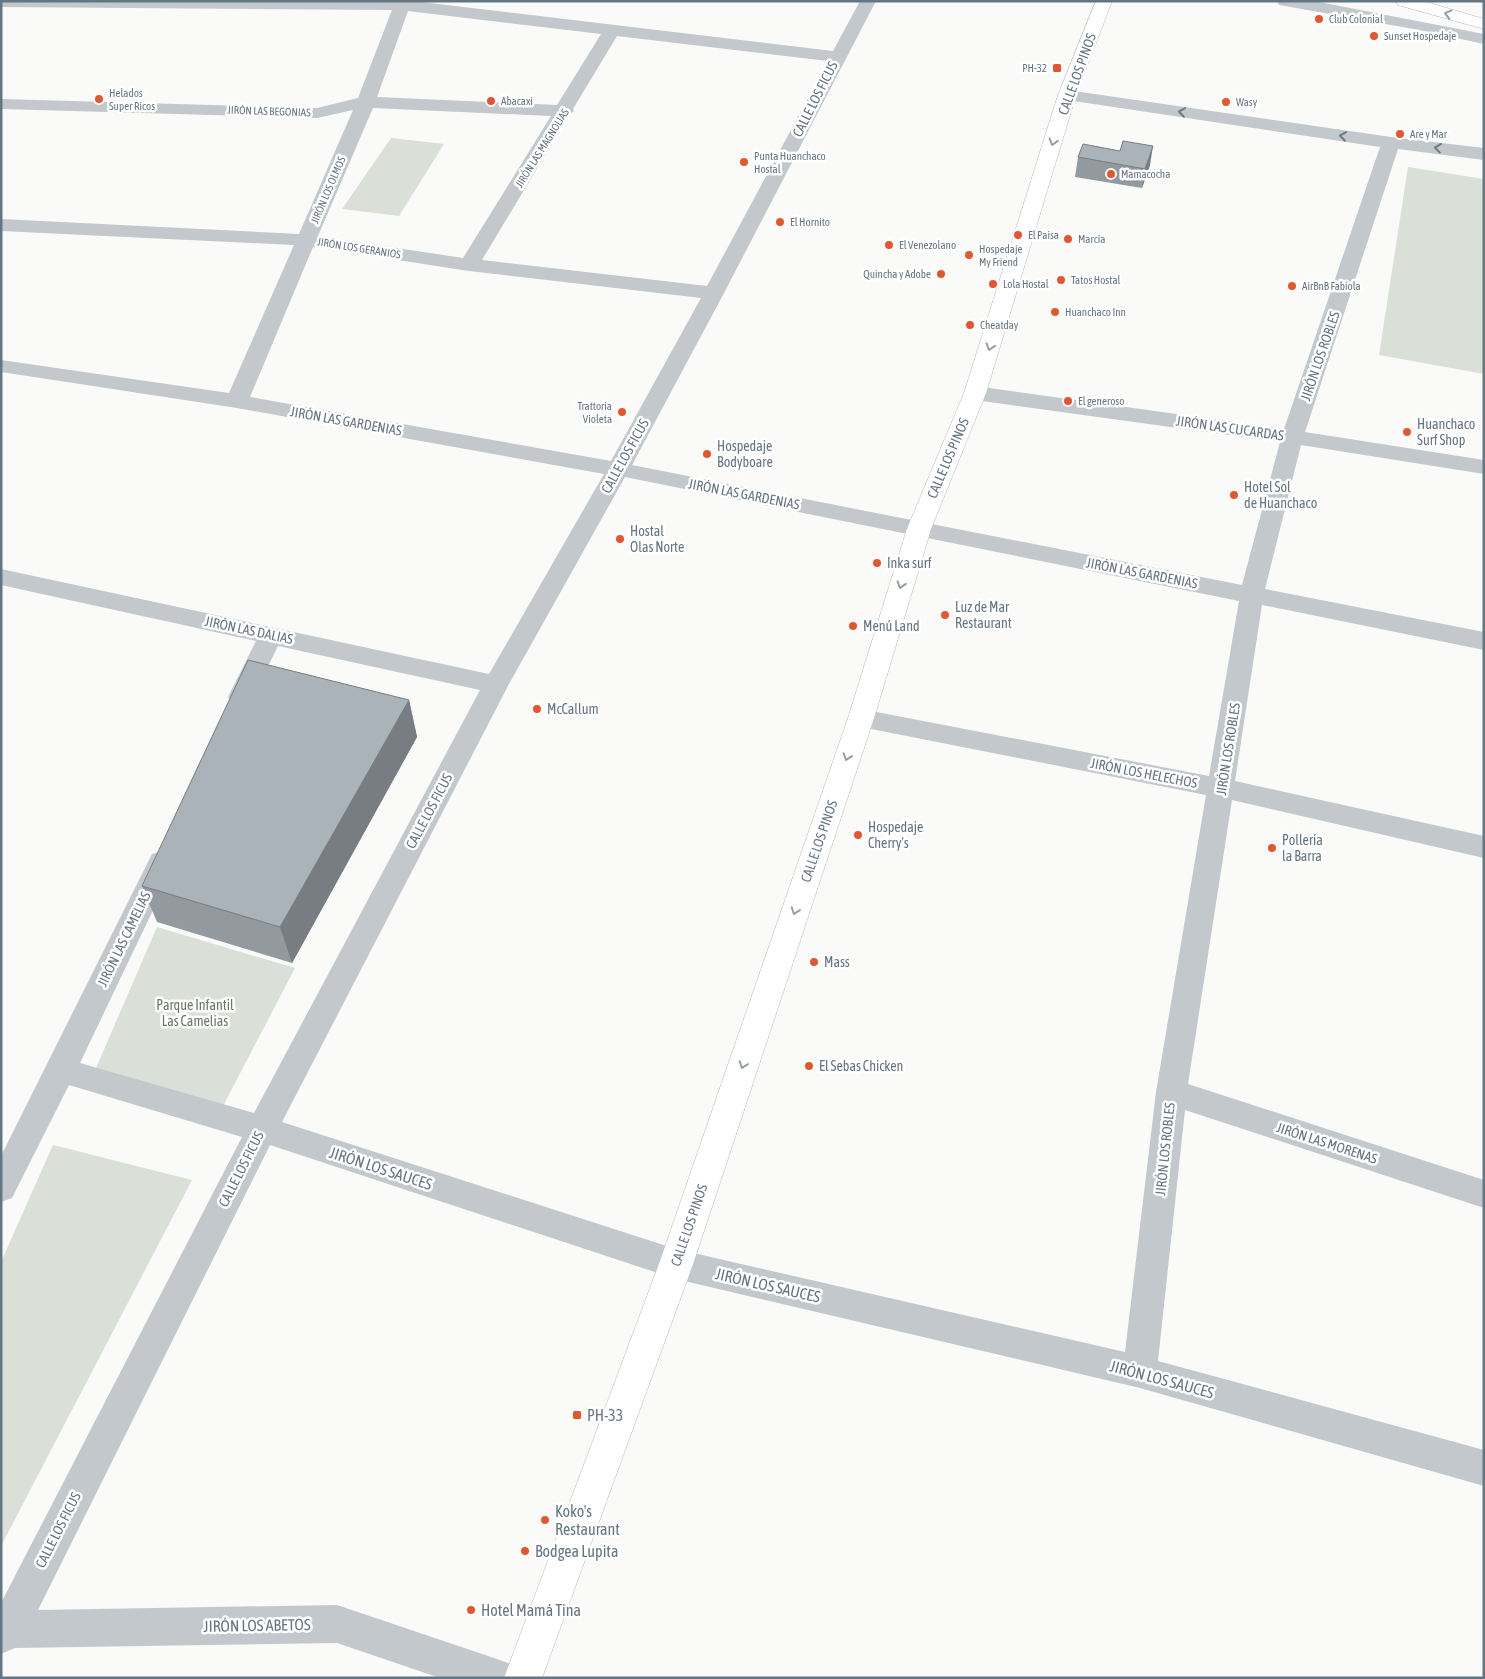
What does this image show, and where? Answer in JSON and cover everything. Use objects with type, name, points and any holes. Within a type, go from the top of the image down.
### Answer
[{"type":"main road","name":"CALLE LOS PINOS","points":[[523,1678],[676,1264],[861,718],[919,529],[976,393],[1067,95],[1104,1]]},
{"type":"main road","points":[[1386,2],[1408,3],[1484,24]]},
{"type":"street","name":"CALLE LOS FICUS","points":[[4,1632],[262,1129],[496,684],[618,470],[868,1]]},
{"type":"street","points":[[1285,1],[1484,39]]},
{"type":"street","points":[[1,2],[402,5],[837,57]]},
{"type":"street","name":"JIRÓN LOS OLMOS","points":[[237,401],[366,102],[402,5]]},
{"type":"street","name":"JIRÓN LAS MAGNOLIAS","points":[[469,265],[565,111],[613,29]]},
{"type":"street","points":[[1067,95],[1391,143],[1484,154]]},
{"type":"street","name":"JIRÓN LAS BEGONIAS","points":[[1,104],[317,113],[366,102],[565,111]]},
{"type":"street","name":"JIRÓN LOS ROBLES","points":[[1140,1372],[1171,1092],[1222,788],[1252,594],[1292,437],[1391,143]]},
{"type":"street","name":"JIRÓN LOS GERANIOS","points":[[1,225],[307,240],[469,265],[714,293]]},
{"type":"street","name":"JIRÓN LAS GARDENIAS","points":[[1,366],[237,401],[618,470],[1484,641]]},
{"type":"street","name":"JIRÓN LAS CUCARDAS","points":[[976,393],[1292,437],[1484,467]]},
{"type":"street","name":"JIRÓN LAS DALIAS","points":[[1,577],[496,684]]},
{"type":"street","points":[[228,724],[271,635]]},
{"type":"street","name":"JIRÓN LOS HELECHOS","points":[[861,718],[1222,788],[1484,847]]},
{"type":"street","name":"JIRÓN LAS CAMELIAS","points":[[1,1188],[61,1070],[172,839]]},
{"type":"street","name":"JIRÓN LOS SAUCES","points":[[61,1070],[262,1129],[676,1264],[1140,1372],[1484,1468]]},
{"type":"street","name":"JIRÓN LAS MORENAS","points":[[1171,1092],[1484,1194]]},
{"type":"street","name":"JIRÓN LOS ABETOS","points":[[4,1632],[337,1624],[497,1678]]},
{"type":"green space","points":[[391,138],[444,144],[399,216],[342,209]]},
{"type":"green space","points":[[1408,167],[1484,179],[1484,374],[1379,355]]},
{"type":"green space","name":"Parque Infantil Las Camelias","points":[[157,927],[295,968],[223,1106],[93,1075]]},
{"type":"green space","points":[[53,1145],[192,1180],[1,1546],[1,1262]]},
{"type":"building","points":[[1123,141],[1153,146],[1145,169],[1078,157],[1083,144],[1120,151]]},
{"type":"building","points":[[248,660],[409,700],[280,927],[142,886]]},
{"type":"place","name":"Club Colonial","points":[[1319,19]]},
{"type":"place","name":"Sunset Hospedaje","points":[[1374,36]]},
{"type":"place","name":"PH-32","points":[[1057,68]]},
{"type":"place","name":"Helados Super Ricos","points":[[99,99]]},
{"type":"place","name":"Abacaxi","points":[[491,101]]},
{"type":"place","name":"Wasy","points":[[1226,102]]},
{"type":"place","name":"Are y Mar","points":[[1400,134]]},
{"type":"place","name":"Punta Huanchaco Hostal","points":[[744,162]]},
{"type":"place","name":"Mamacocha","points":[[1111,174]]},
{"type":"place","name":"El Hornito","points":[[780,222]]},
{"type":"place","name":"El Paisa","points":[[1018,235]]},
{"type":"place","name":"Marcia","points":[[1068,239]]},
{"type":"place","name":"El Venezolano","points":[[889,245]]},
{"type":"place","name":"Hospedaje My Friend","points":[[969,255]]},
{"type":"place","name":"Quincha y Adobe","points":[[941,274]]},
{"type":"place","name":"Tatos Hostal","points":[[1061,280]]},
{"type":"place","name":"Lola Hostal","points":[[993,284]]},
{"type":"place","name":"AirBnB Fabiola","points":[[1292,286]]},
{"type":"place","name":"Huanchaco Inn","points":[[1055,312]]},
{"type":"place","name":"Cheatday","points":[[970,325]]},
{"type":"place","name":"El generoso","points":[[1068,401]]},
{"type":"place","name":"Trattoria Violeta","points":[[622,412]]},
{"type":"place","name":"Huanchaco Surf Shop","points":[[1407,432]]},
{"type":"place","name":"Hospedaje Bodyboare","points":[[707,454]]},
{"type":"place","name":"Hotel Sol de Huanchaco","points":[[1234,495]]},
{"type":"place","name":"Hostal Olas Norte","points":[[620,539]]},
{"type":"place","name":"Inka surf","points":[[877,563]]},
{"type":"place","name":"Luz de Mar Restaurant","points":[[945,615]]},
{"type":"place","name":"Menú Land","points":[[853,626]]},
{"type":"place","name":"McCallum","points":[[537,709]]},
{"type":"place","name":"Hospedaje Cherry's","points":[[858,835]]},
{"type":"place","name":"Pollería la Barra","points":[[1272,848]]},
{"type":"place","name":"Mass","points":[[814,962]]},
{"type":"place","name":"El Sebas Chicken","points":[[809,1066]]},
{"type":"place","name":"PH-33","points":[[577,1415]]},
{"type":"place","name":"Koko's Restaurant","points":[[545,1520]]},
{"type":"place","name":"Bodgea Lupita","points":[[525,1551]]},
{"type":"place","name":"Hotel Mamá Tina","points":[[471,1610]]}]
